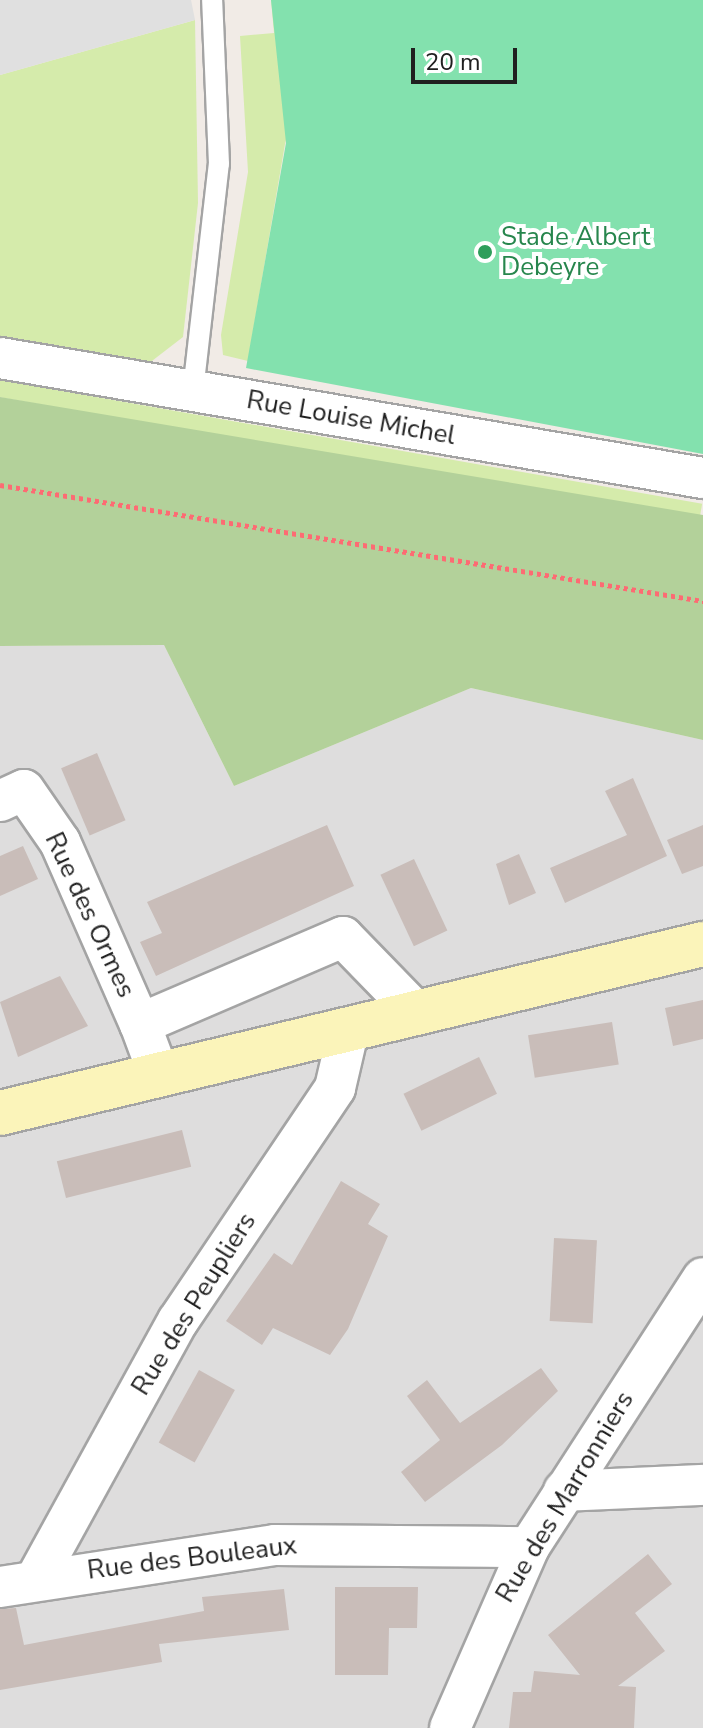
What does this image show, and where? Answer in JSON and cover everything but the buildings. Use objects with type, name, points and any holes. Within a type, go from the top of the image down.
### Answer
[{"type":"street","name":"Rue Louise Michel","points":[[0,358],[703,478]]},
{"type":"street","name":"Rue des Ormes","points":[[0,801],[24,790],[60,842],[140,1024]]},
{"type":"street","points":[[159,1075],[140,1024],[343,937],[418,1014]]},
{"type":"street","points":[[0,1113],[348,1032],[703,944]]},
{"type":"street","name":"Rue des Peupliers","points":[[18,1582],[178,1321],[335,1088],[348,1032]]},
{"type":"street","name":"Rue des Marronniers","points":[[450,1728],[529,1547],[703,1278]]},
{"type":"street","points":[[564,1491],[703,1485]]},
{"type":"street","name":"Rue des Bouleaux","points":[[18,1582],[275,1545],[529,1547]]},
{"type":"lane","points":[[193,391],[219,164],[212,0]]},
{"type":"path","points":[[0,485],[703,601]]},
{"type":"shaded area","points":[[0,0],[191,0],[195,20],[0,75]]},
{"type":"shaded area","points":[[164,645],[234,786],[471,688],[703,740],[703,1728],[0,1728],[0,646]]},
{"type":"green space","points":[[271,0],[321,0],[285,144],[248,361],[223,355],[221,335],[248,172],[240,36],[274,33]]},
{"type":"green space","name":"Stade Albert Debeyre","points":[[271,0],[703,0],[703,454],[246,368],[286,143]]},
{"type":"green space","points":[[195,20],[198,203],[183,337],[148,364],[0,339],[0,75]]},
{"type":"green space","points":[[0,380],[702,504],[699,521],[0,397]]},
{"type":"green space","points":[[0,397],[703,515],[703,740],[471,688],[234,786],[164,645],[0,646]]},
{"type":"place","name":"Stade Albert Debeyre","points":[[485,252]]}]
